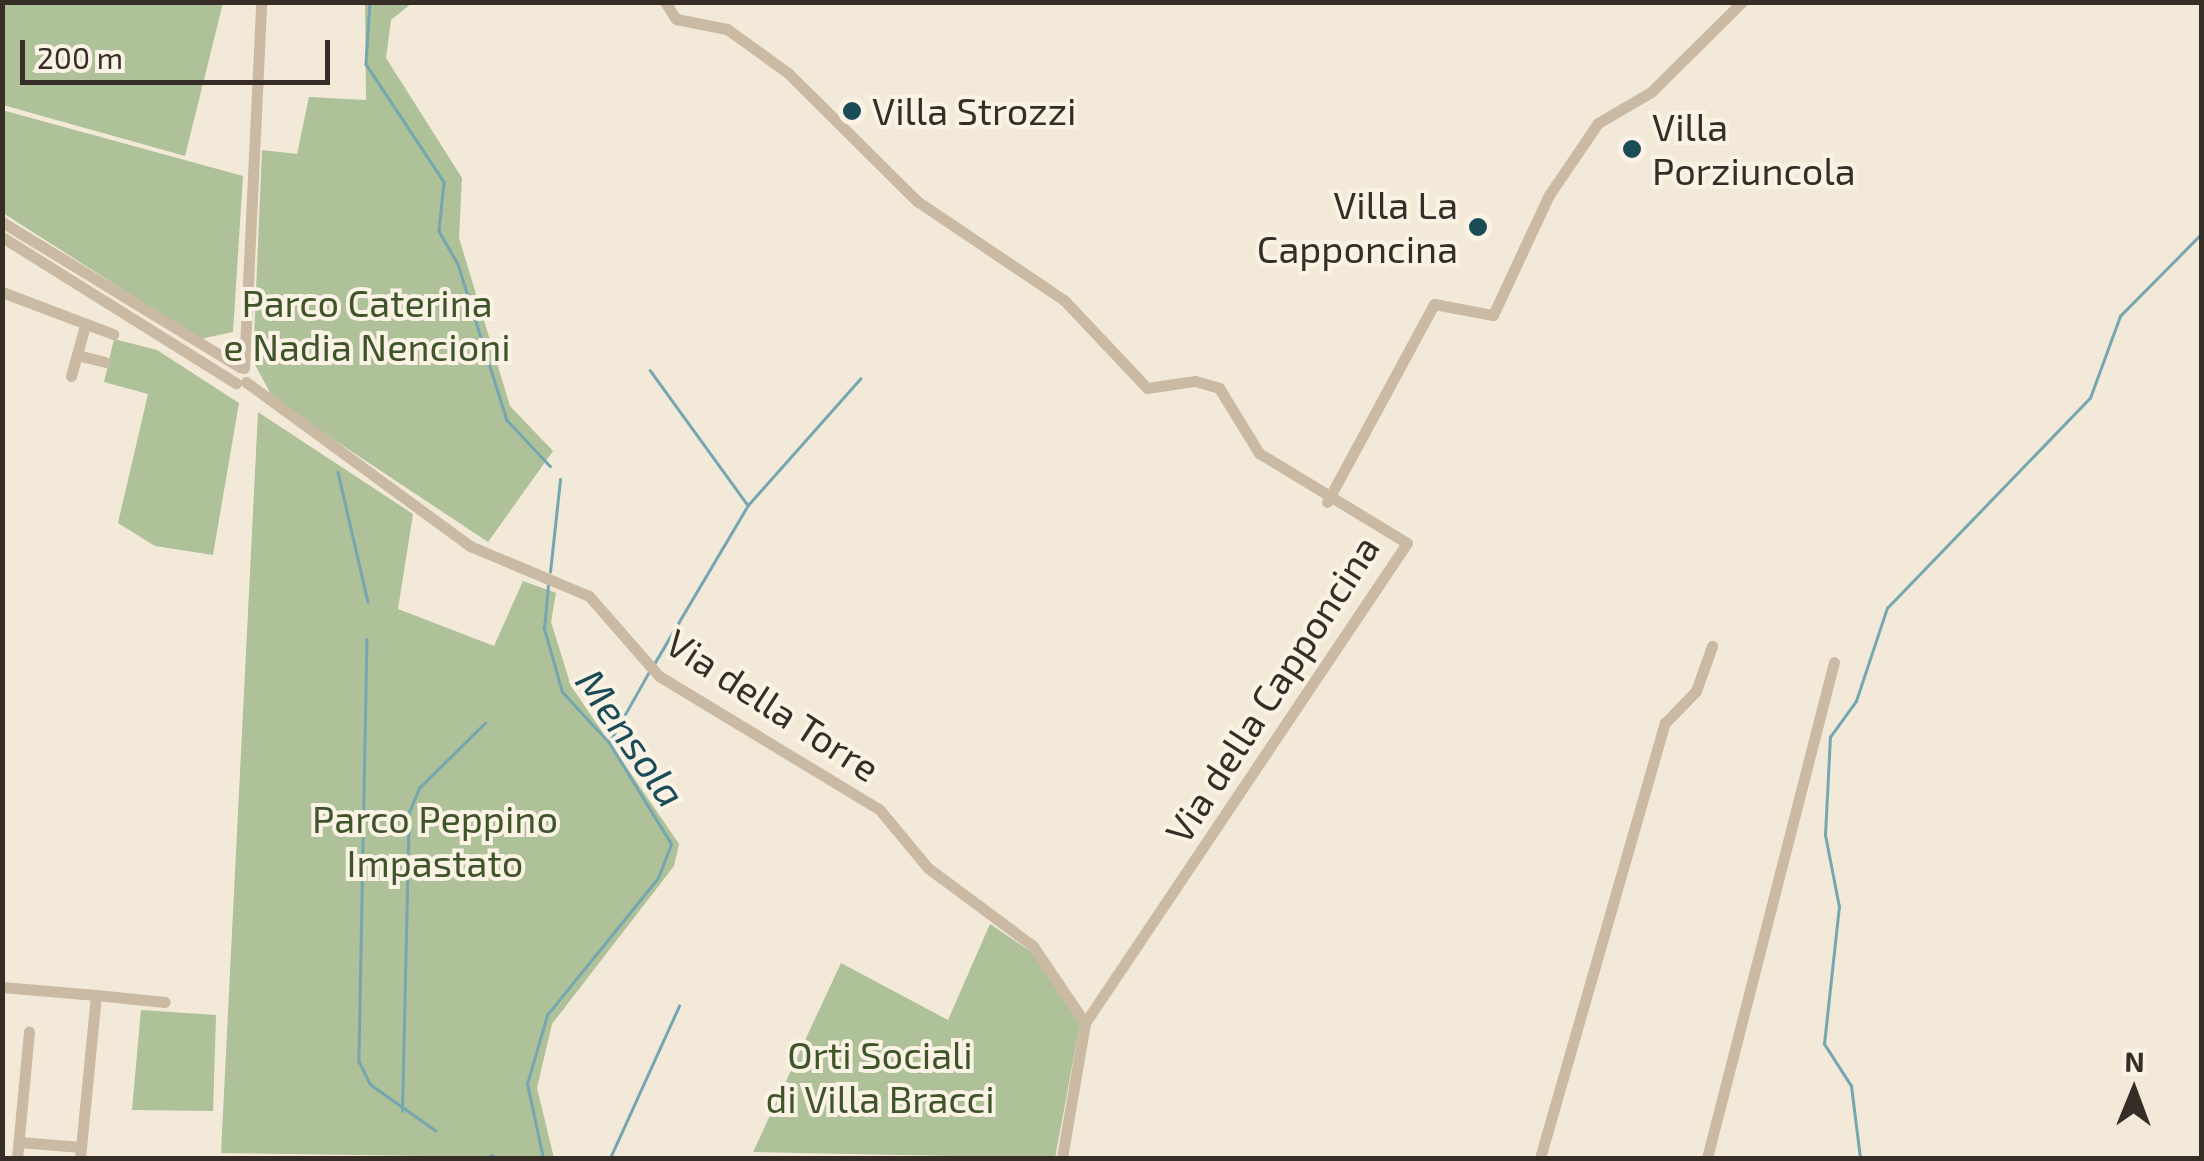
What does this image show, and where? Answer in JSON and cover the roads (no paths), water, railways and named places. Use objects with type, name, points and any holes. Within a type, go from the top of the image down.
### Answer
[{"type":"street","points":[[241,383],[261,2]]},
{"type":"street","points":[[665,2],[676,18],[727,29],[788,73],[918,201],[1064,300],[1147,388],[1195,381],[1219,388],[1259,453],[1289,466],[1327,502]]},
{"type":"street","name":"Via della Capponcina","points":[[1085,1023],[1402,554],[1404,538],[1327,502],[1434,304],[1493,315],[1550,195],[1598,123],[1651,92],[1742,2]]},
{"type":"street","points":[[2,222],[242,367]]},
{"type":"street","name":"Via della Torre","points":[[2,237],[241,383],[470,546],[598,602],[667,682],[879,808],[928,868],[1033,946],[1085,1023]]},
{"type":"street","points":[[2,292],[84,328],[113,334]]},
{"type":"street","points":[[71,376],[84,328]]},
{"type":"street","points":[[76,355],[105,362]]},
{"type":"street","points":[[1540,1158],[1664,722],[1696,691],[1712,646]]},
{"type":"street","points":[[1707,1158],[1834,662]]},
{"type":"street","points":[[2,987],[165,1002]]},
{"type":"street","points":[[18,1142],[81,1153],[96,995]]},
{"type":"street","points":[[1062,1158],[1085,1023]]},
{"type":"street","points":[[17,1158],[29,1032]]},
{"type":"waterway","name":"Mensola","points":[[370,2],[366,64],[444,182],[439,231],[458,264],[507,420],[550,466]]},
{"type":"waterway","points":[[1860,1158],[1851,1086],[1824,1044],[1839,907],[1825,835],[1830,737],[1856,701],[1887,608],[2090,398],[2120,316],[2202,233]]},
{"type":"waterway","points":[[650,370],[747,504]]},
{"type":"waterway","points":[[654,664],[748,505],[860,379]]},
{"type":"waterway","points":[[338,472],[368,602]]},
{"type":"waterway","name":"Mensola","points":[[550,572],[560,480]]},
{"type":"waterway","name":"Mensola","points":[[543,1158],[527,1084],[547,1015],[658,878],[671,844],[609,743],[562,692],[544,629],[548,585]]},
{"type":"waterway","points":[[367,639],[359,1061],[370,1084],[435,1130]]},
{"type":"waterway","points":[[610,741],[650,670]]},
{"type":"waterway","points":[[402,1111],[409,812],[419,788],[485,723]]},
{"type":"waterway","points":[[610,1158],[679,1006]]},
{"type":"waterway","points":[[491,1155],[498,1158]]},
{"type":"place","name":"Villa Strozzi","points":[[852,111]]},
{"type":"place","name":"Villa Porziuncola","points":[[1632,149]]},
{"type":"place","name":"Villa La Capponcina","points":[[1478,227]]},
{"type":"park label","name":"Parco Caterina e Nadia Nencioni","points":[[367,325]]},
{"type":"park label","name":"Parco Peppino Impastato","points":[[435,841]]},
{"type":"park label","name":"Orti Sociali di Villa Bracci","points":[[880,1077]]}]
